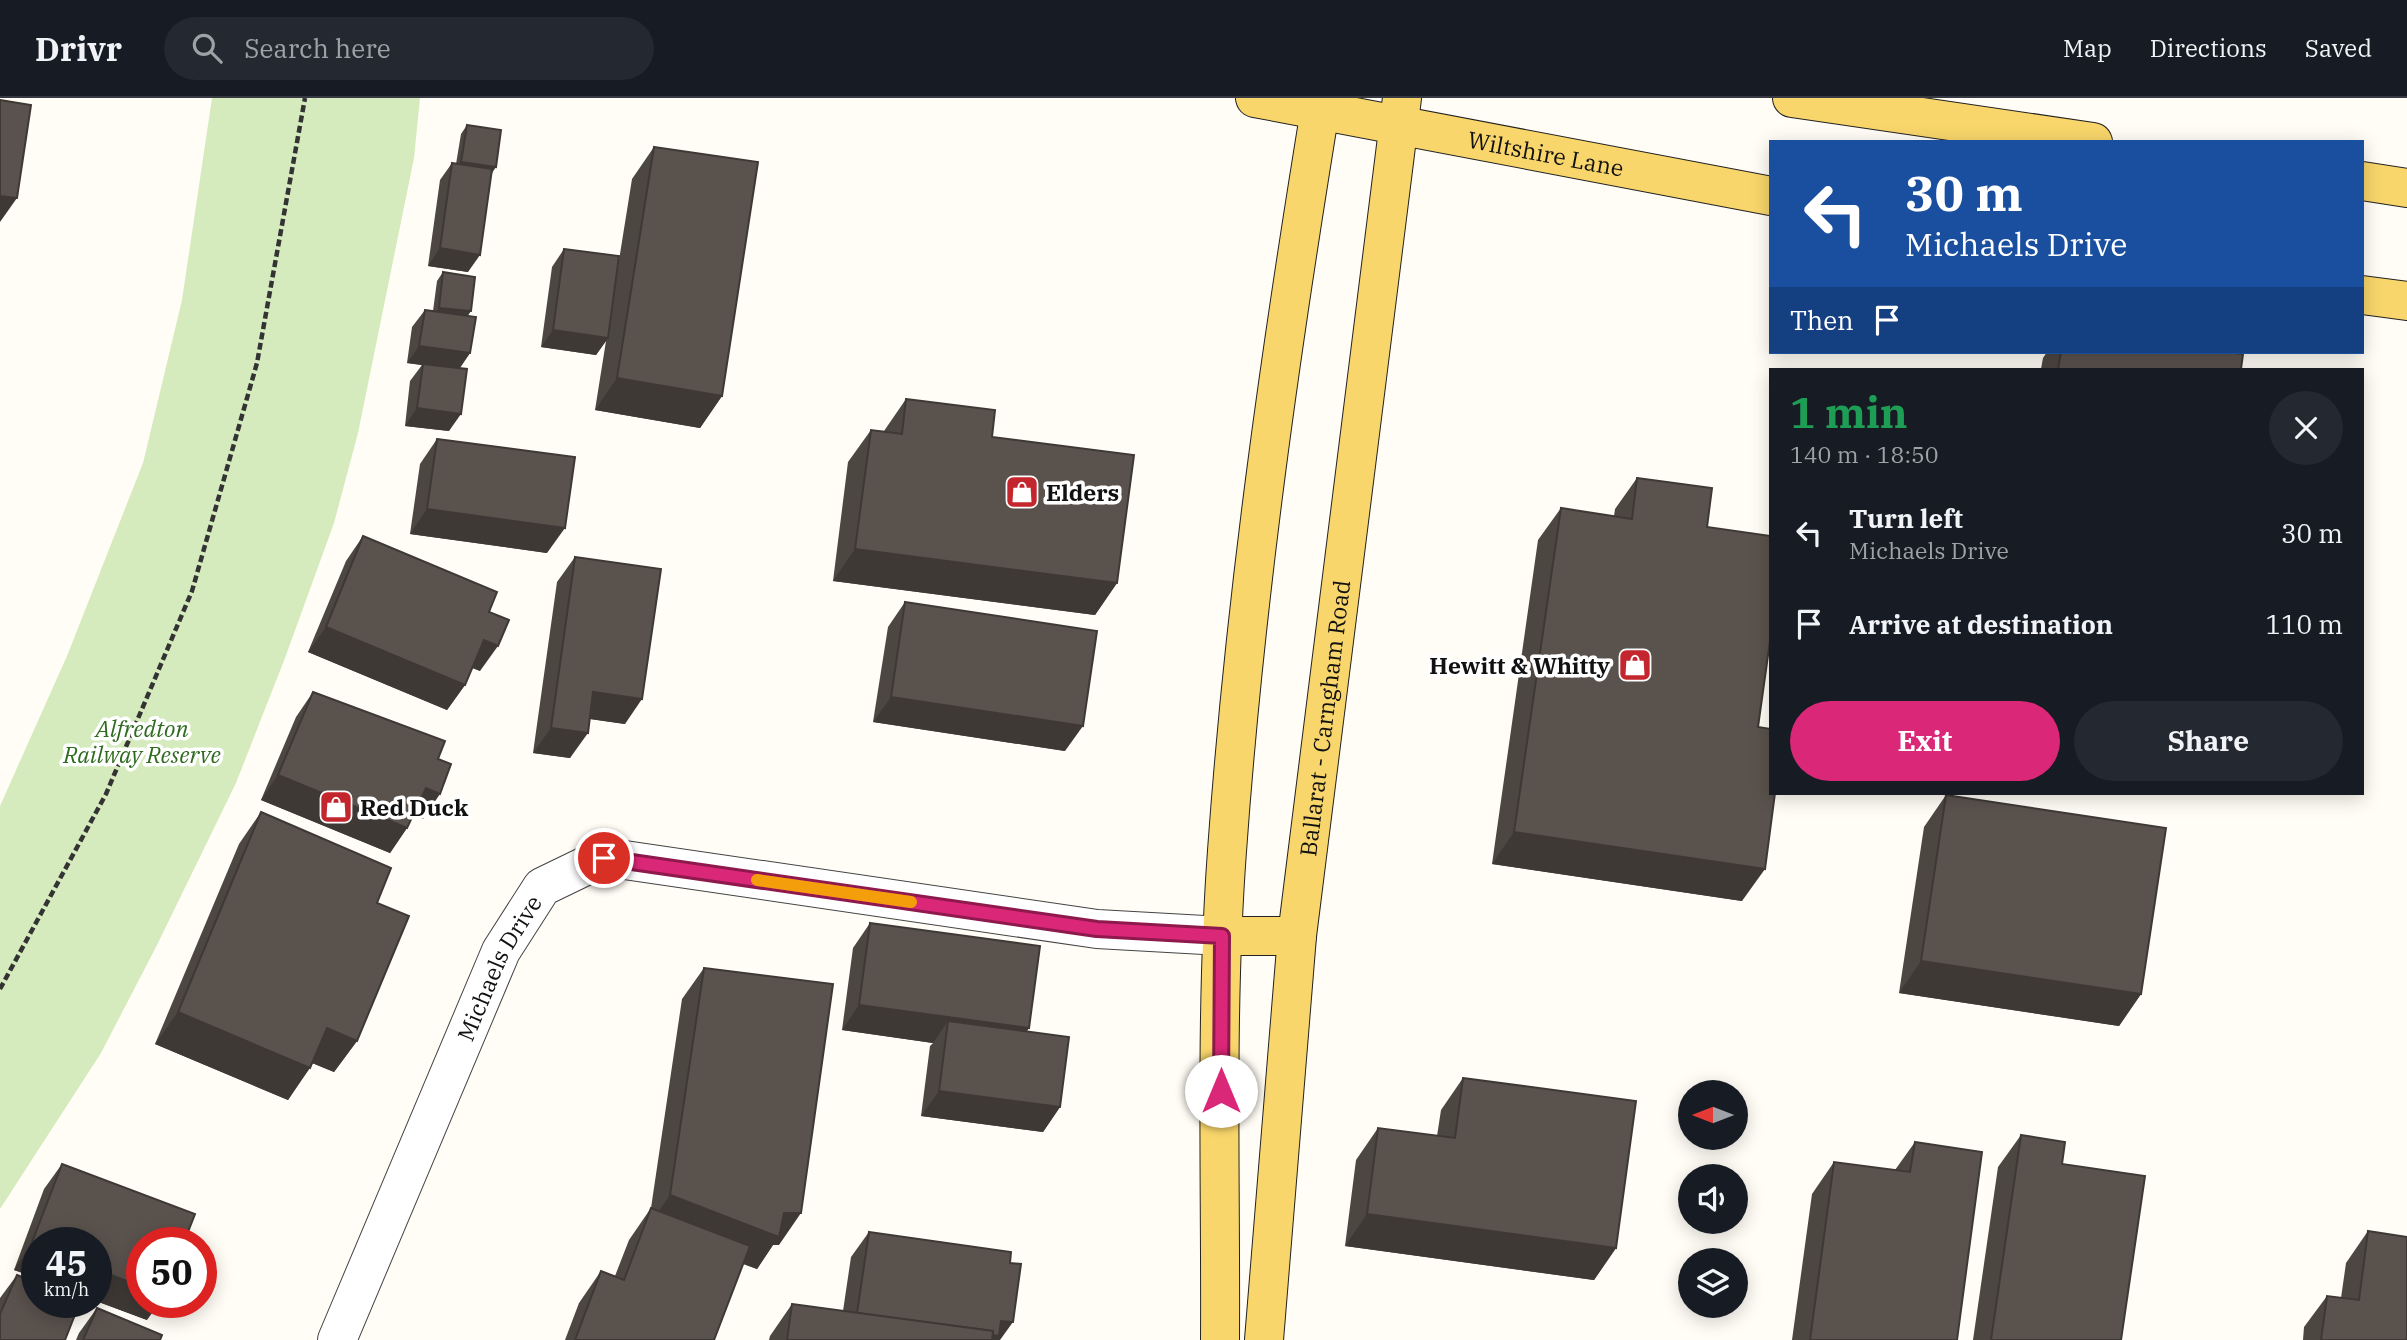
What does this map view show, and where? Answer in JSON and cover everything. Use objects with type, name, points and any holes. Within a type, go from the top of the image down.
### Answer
[{"type":"main road","name":"Wiltshire Lane","points":[[1255,98],[1401,111],[1769,196]]},
{"type":"main road","points":[[1792,98],[2079,140]]},
{"type":"main road","points":[[1220,1340],[1222,936],[1235,752],[1273,425],[1320,105]]},
{"type":"main road","name":"Ballarat - Carngham Road","points":[[1264,1340],[1297,936],[1401,111]]},
{"type":"main road","points":[[1880,111],[1908,140]]},
{"type":"main road","points":[[2364,181],[2407,188]]},
{"type":"main road","points":[[2364,295],[2407,301]]},
{"type":"main road","points":[[1222,936],[1297,936]]},
{"type":"street","name":"Michaels Drive","points":[[337,1340],[501,950],[542,887],[604,858],[1097,929],[1222,936]]},
{"type":"path","points":[[0,989],[106,794],[191,591],[257,363],[305,98]]},
{"type":"green space","name":"Alfredton Railway Reserve","points":[[212,98],[420,98],[414,158],[358,433],[334,523],[236,783],[101,1053],[0,1209],[0,806],[67,656],[143,463],[182,300]]},
{"type":"building","points":[[0,100],[31,105],[17,198],[0,196]]},
{"type":"building","points":[[467,125],[501,130],[496,167],[461,162]]},
{"type":"building","points":[[654,147],[758,162],[722,396],[617,378]]},
{"type":"building","points":[[452,163],[492,169],[480,255],[440,248]]},
{"type":"building","points":[[564,249],[619,256],[608,338],[553,330]]},
{"type":"building","points":[[443,272],[475,277],[471,311],[439,308]]},
{"type":"building","points":[[425,310],[476,317],[470,353],[419,346]]},
{"type":"building","points":[[2061,354],[2243,354],[2241,368],[2058,368]]},
{"type":"building","points":[[423,364],[467,369],[461,414],[417,408]]},
{"type":"building","points":[[906,399],[995,410],[992,437],[1134,455],[1117,583],[855,549],[871,430],[902,434]]},
{"type":"building","points":[[437,439],[575,457],[565,528],[427,509]]},
{"type":"building","name":"Hewitt & Whitty","points":[[1637,478],[1712,488],[1707,527],[1769,536],[1769,648],[1758,727],[1769,729],[1769,795],[1775,795],[1765,869],[1514,832],[1561,508],[1632,519]]},
{"type":"building","points":[[363,536],[497,592],[489,612],[509,620],[498,646],[484,640],[465,685],[326,627]]},
{"type":"building","points":[[575,557],[661,569],[642,699],[593,692],[588,733],[551,728]]},
{"type":"building","points":[[905,602],[1097,631],[1083,726],[891,697]]},
{"type":"building","points":[[313,692],[445,741],[438,759],[451,764],[440,794],[426,788],[407,828],[278,775]]},
{"type":"building","points":[[1946,795],[2166,828],[2141,994],[1921,961]]},
{"type":"building","points":[[261,812],[391,868],[377,903],[409,916],[357,1041],[327,1028],[310,1068],[178,1012]]},
{"type":"building","points":[[870,923],[1040,946],[1029,1028],[859,1005]]},
{"type":"building","points":[[704,968],[833,984],[801,1213],[784,1213],[779,1237],[670,1195]]},
{"type":"building","points":[[948,1021],[1069,1037],[1060,1107],[939,1091]]},
{"type":"building","points":[[1463,1078],[1636,1101],[1616,1248],[1367,1214],[1378,1128],[1455,1138]]},
{"type":"building","points":[[2021,1135],[2065,1142],[2062,1164],[2145,1176],[2121,1340],[1991,1340]]},
{"type":"building","points":[[1915,1142],[1982,1152],[1957,1340],[1810,1340],[1834,1162],[1910,1172]]},
{"type":"building","points":[[62,1164],[195,1214],[190,1227],[126,1227],[126,1281],[112,1275],[112,1227],[38,1227]]},
{"type":"building","points":[[651,1208],[750,1246],[714,1340],[575,1340],[601,1271],[624,1280]]},
{"type":"building","points":[[2368,1231],[2407,1237],[2407,1340],[2321,1340],[2327,1296],[2359,1300]]},
{"type":"building","points":[[869,1232],[1011,1252],[1010,1263],[1021,1264],[1013,1322],[1001,1321],[999,1336],[993,1335],[993,1331],[857,1313]]},
{"type":"building","points":[[17,1275],[21,1277],[21,1318],[74,1318],[65,1340],[0,1340],[0,1314]]},
{"type":"building","points":[[792,1304],[993,1331],[992,1340],[787,1340]]},
{"type":"building","points":[[112,1314],[162,1335],[160,1340],[83,1340],[93,1318],[112,1318]]},
{"type":"slow traffic","points":[[757,880],[911,902]]},
{"type":"place","name":"Elders","points":[[1022,492]]},
{"type":"place","name":"Hewitt & Whitty","points":[[1635,665]]},
{"type":"place","name":"Red Duck","points":[[336,807]]},
{"type":"route","points":[[604,858],[1097,929],[1222,936],[1221,1091]]}]
